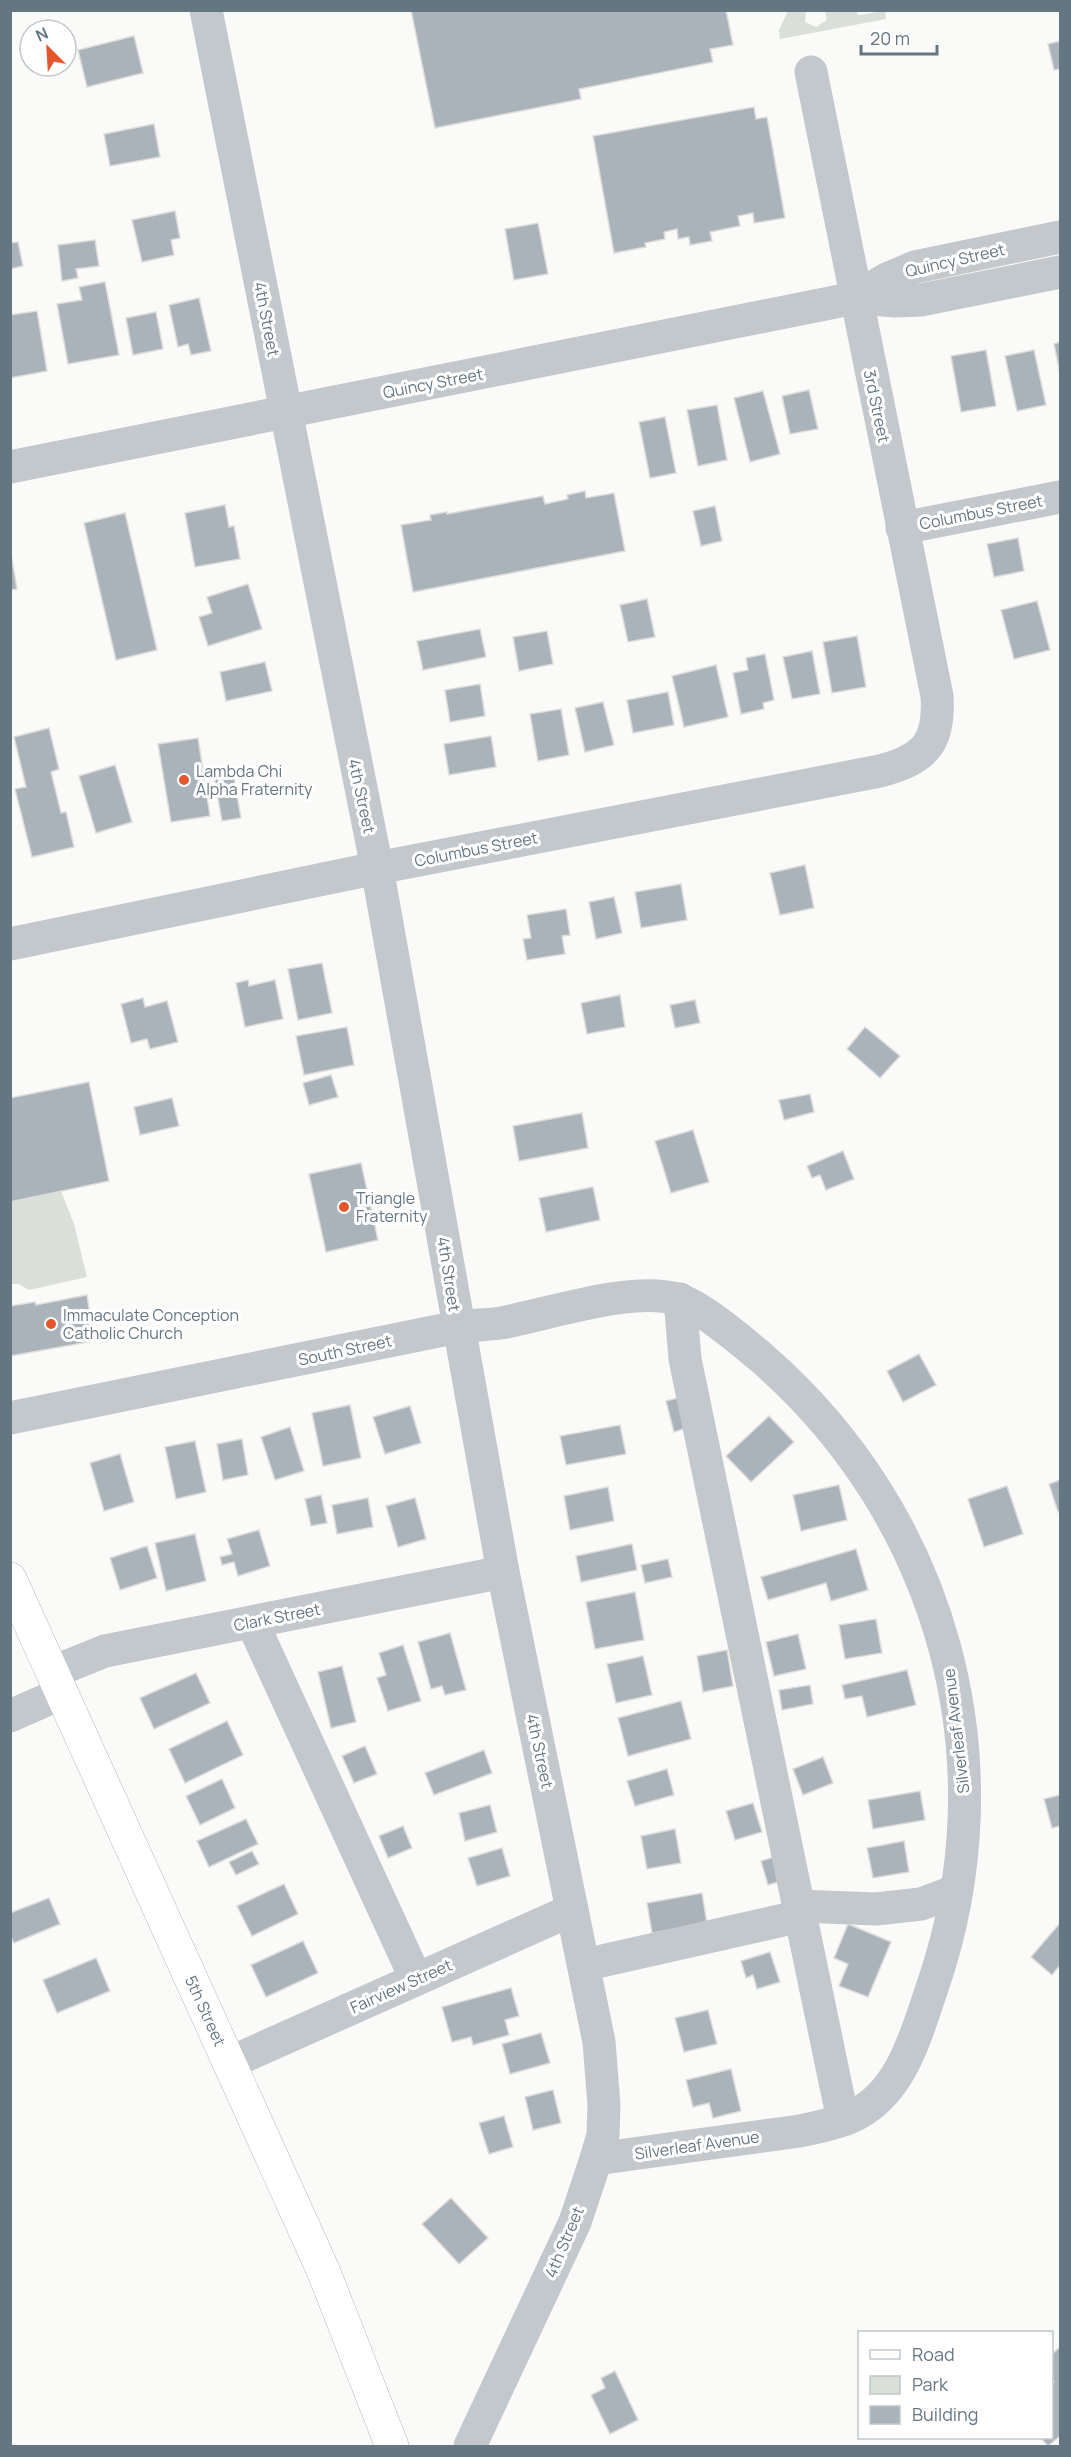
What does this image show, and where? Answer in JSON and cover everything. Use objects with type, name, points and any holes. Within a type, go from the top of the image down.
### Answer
[{"type":"main road","name":"5th Street","points":[[10,1579],[323,2270],[392,2446]]},
{"type":"street","name":"4th Street","points":[[206,10],[377,868],[503,1572],[584,1965],[603,2076],[603,2135],[575,2222],[470,2446]]},
{"type":"street","name":"3rd Street","points":[[811,72],[937,696],[937,725],[933,739]]},
{"type":"street","name":"Quincy Street","points":[[855,298],[887,279],[915,267],[1060,237]]},
{"type":"street","name":"Quincy Street","points":[[10,467],[855,298],[921,300],[1060,272]]},
{"type":"street","name":"Columbus Street","points":[[902,528],[1060,497]]},
{"type":"street","name":"Columbus Street","points":[[10,944],[377,868],[880,771],[915,756],[933,739]]},
{"type":"street","name":"South Street","points":[[10,1418],[458,1327],[498,1323],[624,1297],[656,1295],[680,1299]]},
{"type":"street","name":"Silverleaf Avenue","points":[[596,2159],[800,2131],[843,2120],[874,2103],[892,2083],[909,2053],[938,1972],[956,1891],[964,1840],[965,1778],[956,1704],[942,1630],[918,1567],[881,1498],[827,1422],[788,1381],[729,1331],[680,1299]]},
{"type":"street","points":[[680,1299],[685,1359],[843,2120]]},
{"type":"street","name":"Clark Street","points":[[10,1716],[105,1651],[503,1572]]},
{"type":"street","points":[[252,1622],[416,1979]]},
{"type":"street","points":[[584,1965],[800,1911],[876,1909],[921,1904],[956,1891]]},
{"type":"street","name":"Fairview Street","points":[[230,2063],[573,1910]]},
{"type":"green space","points":[[788,11],[806,11],[805,22],[816,27],[827,20],[825,11],[857,11],[858,15],[885,11],[886,19],[780,39],[779,30]]},
{"type":"green space","points":[[61,1191],[74,1224],[87,1277],[29,1290],[19,1284],[11,1284],[10,1202]]},
{"type":"building","points":[[411,10],[726,10],[733,45],[710,49],[713,62],[579,89],[581,99],[435,128]]},
{"type":"building","points":[[134,36],[143,73],[87,87],[78,50]]},
{"type":"building","points":[[1060,41],[1060,69],[1054,70],[1048,44]]},
{"type":"building","points":[[754,107],[756,119],[767,117],[785,218],[754,223],[753,213],[738,216],[740,226],[710,232],[712,241],[690,245],[689,237],[678,239],[677,229],[664,232],[665,239],[645,243],[646,247],[614,253],[593,136]]},
{"type":"building","points":[[154,124],[160,157],[110,166],[104,134]]},
{"type":"building","points":[[175,211],[180,238],[171,240],[174,255],[142,262],[132,220]]},
{"type":"building","points":[[538,223],[548,274],[514,280],[505,229]]},
{"type":"building","points":[[95,240],[99,266],[76,269],[78,278],[62,281],[58,245]]},
{"type":"building","points":[[18,242],[23,266],[10,269],[10,243]]},
{"type":"building","points":[[105,282],[119,355],[68,364],[57,304],[82,300],[79,287]]},
{"type":"building","points":[[199,298],[211,351],[191,355],[188,344],[178,347],[169,305]]},
{"type":"building","points":[[37,311],[47,371],[10,378],[10,315]]},
{"type":"building","points":[[156,312],[163,349],[133,355],[126,318]]},
{"type":"building","points":[[1060,342],[1060,373],[1054,344]]},
{"type":"building","points":[[986,350],[996,406],[961,412],[951,356]]},
{"type":"building","points":[[1034,350],[1046,405],[1017,411],[1005,356]]},
{"type":"building","points":[[809,390],[818,429],[790,434],[782,396]]},
{"type":"building","points":[[763,391],[780,454],[750,462],[734,398]]},
{"type":"building","points":[[717,405],[727,460],[698,466],[687,410]]},
{"type":"building","points":[[665,417],[676,473],[650,478],[639,422]]},
{"type":"building","points":[[585,491],[586,498],[614,493],[625,551],[413,592],[401,525],[431,520],[430,515],[447,512],[447,514],[543,496],[545,504],[568,499],[567,495]]},
{"type":"building","points":[[225,505],[229,527],[234,526],[240,559],[195,567],[185,513]]},
{"type":"building","points":[[715,506],[722,541],[701,546],[693,511]]},
{"type":"building","points":[[125,513],[157,650],[116,660],[84,523]]},
{"type":"building","points":[[1018,538],[1024,571],[994,577],[987,544]]},
{"type":"building","points":[[10,548],[17,589],[10,590]]},
{"type":"building","points":[[248,584],[262,629],[208,646],[199,617],[212,613],[207,597]]},
{"type":"building","points":[[647,599],[655,637],[628,642],[620,605]]},
{"type":"building","points":[[1037,601],[1050,650],[1014,659],[1001,610]]},
{"type":"building","points":[[480,629],[486,657],[423,670],[417,641]]},
{"type":"building","points":[[547,631],[553,664],[519,671],[513,637]]},
{"type":"building","points":[[857,636],[866,687],[832,693],[823,642]]},
{"type":"building","points":[[812,651],[820,694],[792,699],[783,657]]},
{"type":"building","points":[[765,654],[774,700],[763,703],[764,709],[741,714],[733,673],[748,670],[746,658]]},
{"type":"building","points":[[265,662],[272,691],[226,701],[220,672]]},
{"type":"building","points":[[716,665],[728,717],[684,727],[672,676]]},
{"type":"building","points":[[480,684],[485,716],[450,722],[445,690]]},
{"type":"building","points":[[668,692],[674,725],[633,733],[627,700]]},
{"type":"building","points":[[603,702],[614,745],[585,752],[575,708]]},
{"type":"building","points":[[561,709],[569,755],[538,761],[530,714]]},
{"type":"building","points":[[49,728],[59,769],[51,772],[61,813],[66,812],[74,847],[32,857],[15,789],[26,787],[14,737]]},
{"type":"building","points":[[491,736],[496,767],[449,775],[444,744]]},
{"type":"building","name":"Lambda Chi Alpha Fraternity","points":[[198,738],[210,816],[171,822],[158,744]]},
{"type":"building","points":[[115,765],[132,822],[96,833],[79,776]]},
{"type":"building","points":[[233,772],[241,818],[222,821],[214,776]]},
{"type":"building","points":[[805,865],[814,908],[780,915],[770,873]]},
{"type":"building","points":[[681,884],[687,920],[641,928],[635,892]]},
{"type":"building","points":[[614,897],[622,933],[596,939],[589,902]]},
{"type":"building","points":[[566,909],[570,935],[562,936],[565,954],[527,960],[523,939],[531,938],[527,915]]},
{"type":"building","points":[[322,963],[332,1013],[298,1020],[288,969]]},
{"type":"building","points":[[248,980],[249,986],[275,980],[283,1019],[245,1027],[236,983]]},
{"type":"building","points":[[620,995],[625,1027],[587,1034],[581,1003]]},
{"type":"building","points":[[143,998],[145,1007],[167,1001],[178,1042],[150,1049],[147,1039],[131,1043],[121,1004]]},
{"type":"building","points":[[695,1000],[700,1023],[675,1028],[670,1005]]},
{"type":"building","points":[[347,1027],[354,1065],[304,1075],[296,1036]]},
{"type":"building","points":[[865,1027],[900,1056],[880,1078],[847,1049]]},
{"type":"building","points":[[331,1075],[338,1097],[309,1105],[303,1083]]},
{"type":"building","points":[[89,1082],[109,1181],[10,1202],[10,1098]]},
{"type":"building","points":[[810,1094],[814,1112],[784,1120],[779,1100]]},
{"type":"building","points":[[172,1098],[179,1126],[140,1135],[134,1107]]},
{"type":"building","points":[[582,1113],[588,1148],[519,1161],[513,1126]]},
{"type":"building","points":[[693,1130],[709,1182],[671,1193],[655,1141]]},
{"type":"building","points":[[843,1151],[854,1179],[826,1190],[820,1175],[812,1178],[807,1166]]},
{"type":"building","name":"Triangle Fraternity","points":[[361,1163],[378,1240],[326,1252],[309,1174]]},
{"type":"building","points":[[593,1187],[600,1220],[546,1232],[539,1198]]},
{"type":"building","name":"Immaculate Conception Catholic Church","points":[[87,1295],[94,1341],[10,1356],[10,1306],[35,1302],[36,1305]]},
{"type":"building","points":[[919,1354],[936,1385],[903,1402],[887,1371]]},
{"type":"building","points":[[685,1396],[693,1426],[674,1432],[666,1401]]},
{"type":"building","points":[[350,1405],[361,1458],[323,1466],[312,1413]]},
{"type":"building","points":[[410,1406],[421,1443],[385,1454],[373,1417]]},
{"type":"building","points":[[769,1416],[794,1442],[751,1482],[726,1456]]},
{"type":"building","points":[[620,1425],[626,1454],[566,1465],[560,1436]]},
{"type":"building","points":[[290,1427],[304,1471],[275,1480],[261,1437]]},
{"type":"building","points":[[242,1439],[248,1475],[223,1480],[217,1444]]},
{"type":"building","points":[[195,1441],[206,1492],[176,1499],[165,1447]]},
{"type":"building","points":[[120,1454],[134,1502],[104,1511],[90,1463]]},
{"type":"building","points":[[1060,1480],[1060,1511],[1058,1512],[1049,1484]]},
{"type":"building","points":[[839,1485],[847,1520],[801,1531],[793,1495]]},
{"type":"building","points":[[1007,1486],[1023,1534],[984,1547],[968,1499]]},
{"type":"building","points":[[608,1487],[614,1521],[570,1530],[564,1496]]},
{"type":"building","points":[[321,1495],[327,1523],[311,1526],[305,1499]]},
{"type":"building","points":[[368,1498],[373,1527],[337,1534],[332,1505]]},
{"type":"building","points":[[415,1498],[426,1539],[398,1547],[386,1506]]},
{"type":"building","points":[[259,1530],[270,1566],[238,1576],[234,1562],[222,1565],[220,1557],[232,1554],[227,1539]]},
{"type":"building","points":[[195,1534],[206,1581],[166,1591],[155,1543]]},
{"type":"building","points":[[632,1544],[637,1570],[581,1582],[576,1556]]},
{"type":"building","points":[[147,1546],[157,1578],[120,1590],[110,1558]]},
{"type":"building","points":[[856,1549],[868,1590],[831,1601],[826,1583],[768,1600],[761,1577]]},
{"type":"building","points":[[668,1559],[672,1577],[645,1583],[641,1565]]},
{"type":"building","points":[[635,1592],[644,1640],[595,1649],[586,1602]]},
{"type":"building","points":[[876,1619],[882,1653],[845,1659],[839,1625]]},
{"type":"building","points":[[450,1633],[466,1690],[445,1695],[442,1686],[431,1689],[418,1642]]},
{"type":"building","points":[[798,1634],[806,1669],[774,1676],[766,1642]]},
{"type":"building","points":[[403,1645],[421,1701],[388,1711],[377,1678],[386,1675],[379,1653]]},
{"type":"building","points":[[727,1650],[733,1686],[703,1692],[697,1656]]},
{"type":"building","points":[[643,1656],[652,1695],[616,1703],[607,1664]]},
{"type":"building","points":[[342,1666],[356,1722],[331,1728],[318,1672]]},
{"type":"building","points":[[907,1670],[916,1705],[867,1717],[862,1696],[845,1699],[842,1685]]},
{"type":"building","points":[[196,1673],[210,1703],[154,1729],[140,1698]]},
{"type":"building","points":[[810,1685],[813,1704],[782,1710],[779,1690]]},
{"type":"building","points":[[681,1701],[691,1739],[628,1756],[618,1718]]},
{"type":"building","points":[[227,1721],[243,1755],[185,1783],[169,1749]]},
{"type":"building","points":[[365,1746],[377,1774],[354,1783],[342,1756]]},
{"type":"building","points":[[484,1750],[492,1773],[434,1795],[425,1773]]},
{"type":"building","points":[[823,1757],[833,1783],[803,1795],[793,1769]]},
{"type":"building","points":[[667,1769],[674,1795],[635,1806],[627,1781]]},
{"type":"building","points":[[222,1779],[235,1808],[200,1825],[186,1796]]},
{"type":"building","points":[[920,1791],[925,1820],[873,1829],[868,1800]]},
{"type":"building","points":[[1060,1795],[1060,1826],[1052,1828],[1044,1799]]},
{"type":"building","points":[[753,1803],[762,1832],[735,1840],[726,1811]]},
{"type":"building","points":[[490,1805],[497,1832],[465,1841],[459,1813]]},
{"type":"building","points":[[246,1819],[258,1844],[209,1867],[197,1841]]},
{"type":"building","points":[[403,1826],[412,1848],[388,1858],[379,1836]]},
{"type":"building","points":[[675,1829],[681,1863],[647,1869],[641,1836]]},
{"type":"building","points":[[904,1841],[909,1872],[873,1878],[867,1848]]},
{"type":"building","points":[[502,1848],[510,1876],[477,1886],[468,1858]]},
{"type":"building","points":[[252,1851],[259,1864],[236,1875],[229,1862]]},
{"type":"building","points":[[774,1857],[781,1881],[768,1885],[761,1861]]},
{"type":"building","points":[[284,1884],[298,1914],[252,1936],[237,1906]]},
{"type":"building","points":[[702,1893],[707,1924],[652,1933],[647,1903]]},
{"type":"building","points":[[49,1898],[60,1924],[14,1943],[10,1935],[10,1913]]},
{"type":"building","points":[[1060,1923],[1060,1965],[1052,1975],[1031,1957]]},
{"type":"building","points":[[848,1924],[891,1942],[868,1997],[839,1986],[848,1964],[834,1958]]},
{"type":"building","points":[[303,1941],[318,1973],[266,1997],[251,1965]]},
{"type":"building","points":[[770,1952],[780,1982],[757,1989],[753,1975],[746,1978],[741,1961]]},
{"type":"building","points":[[96,1958],[110,1991],[57,2013],[43,1980]]},
{"type":"building","points":[[511,1988],[519,2016],[505,2020],[509,2035],[473,2045],[471,2037],[452,2042],[442,2007]]},
{"type":"building","points":[[708,2010],[717,2044],[684,2052],[675,2018]]},
{"type":"building","points":[[541,2033],[550,2063],[510,2074],[502,2044]]},
{"type":"building","points":[[731,2069],[741,2111],[713,2118],[709,2103],[693,2107],[686,2080]]},
{"type":"building","points":[[553,2090],[561,2123],[533,2130],[525,2097]]},
{"type":"building","points":[[504,2116],[513,2147],[489,2154],[479,2123]]},
{"type":"building","points":[[451,2198],[488,2238],[459,2264],[422,2224]]},
{"type":"building","points":[[1060,2347],[1060,2436],[1048,2446],[1042,2439],[1053,2439],[1053,2353]]},
{"type":"building","points":[[615,2371],[638,2420],[610,2434],[591,2395],[605,2388],[601,2378]]},
{"type":"place","name":"Lambda Chi Alpha Fraternity","points":[[184,780]]},
{"type":"place","name":"Triangle Fraternity","points":[[344,1207]]},
{"type":"place","name":"Immaculate Conception Catholic Church","points":[[51,1324]]}]
